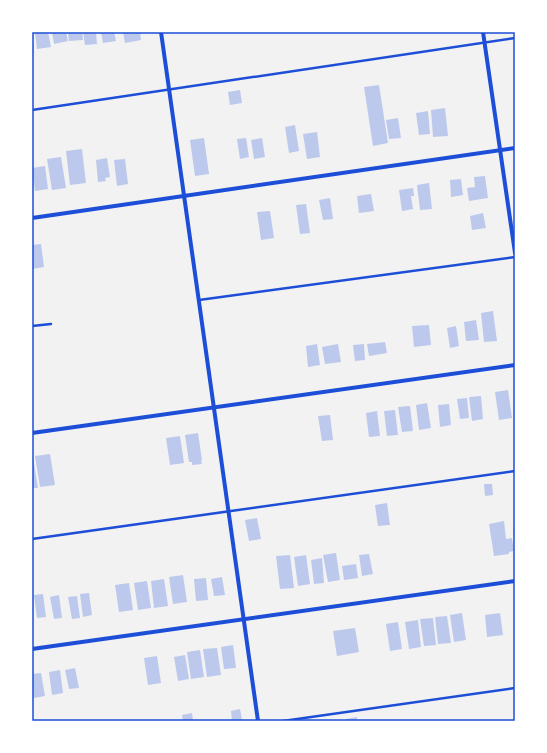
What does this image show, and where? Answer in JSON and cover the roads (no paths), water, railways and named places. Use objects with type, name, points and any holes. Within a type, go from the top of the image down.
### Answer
[{"type":"street","points":[[160,32],[258,721]]},
{"type":"street","points":[[483,32],[515,253]]},
{"type":"street","points":[[32,218],[515,148]]},
{"type":"street","points":[[32,433],[515,365]]},
{"type":"street","points":[[32,649],[515,581]]},
{"type":"lane","points":[[32,110],[515,38]]},
{"type":"lane","points":[[199,300],[515,257]]},
{"type":"lane","points":[[32,326],[51,324]]},
{"type":"lane","points":[[32,539],[515,471]]},
{"type":"lane","points":[[283,721],[515,688]]}]
